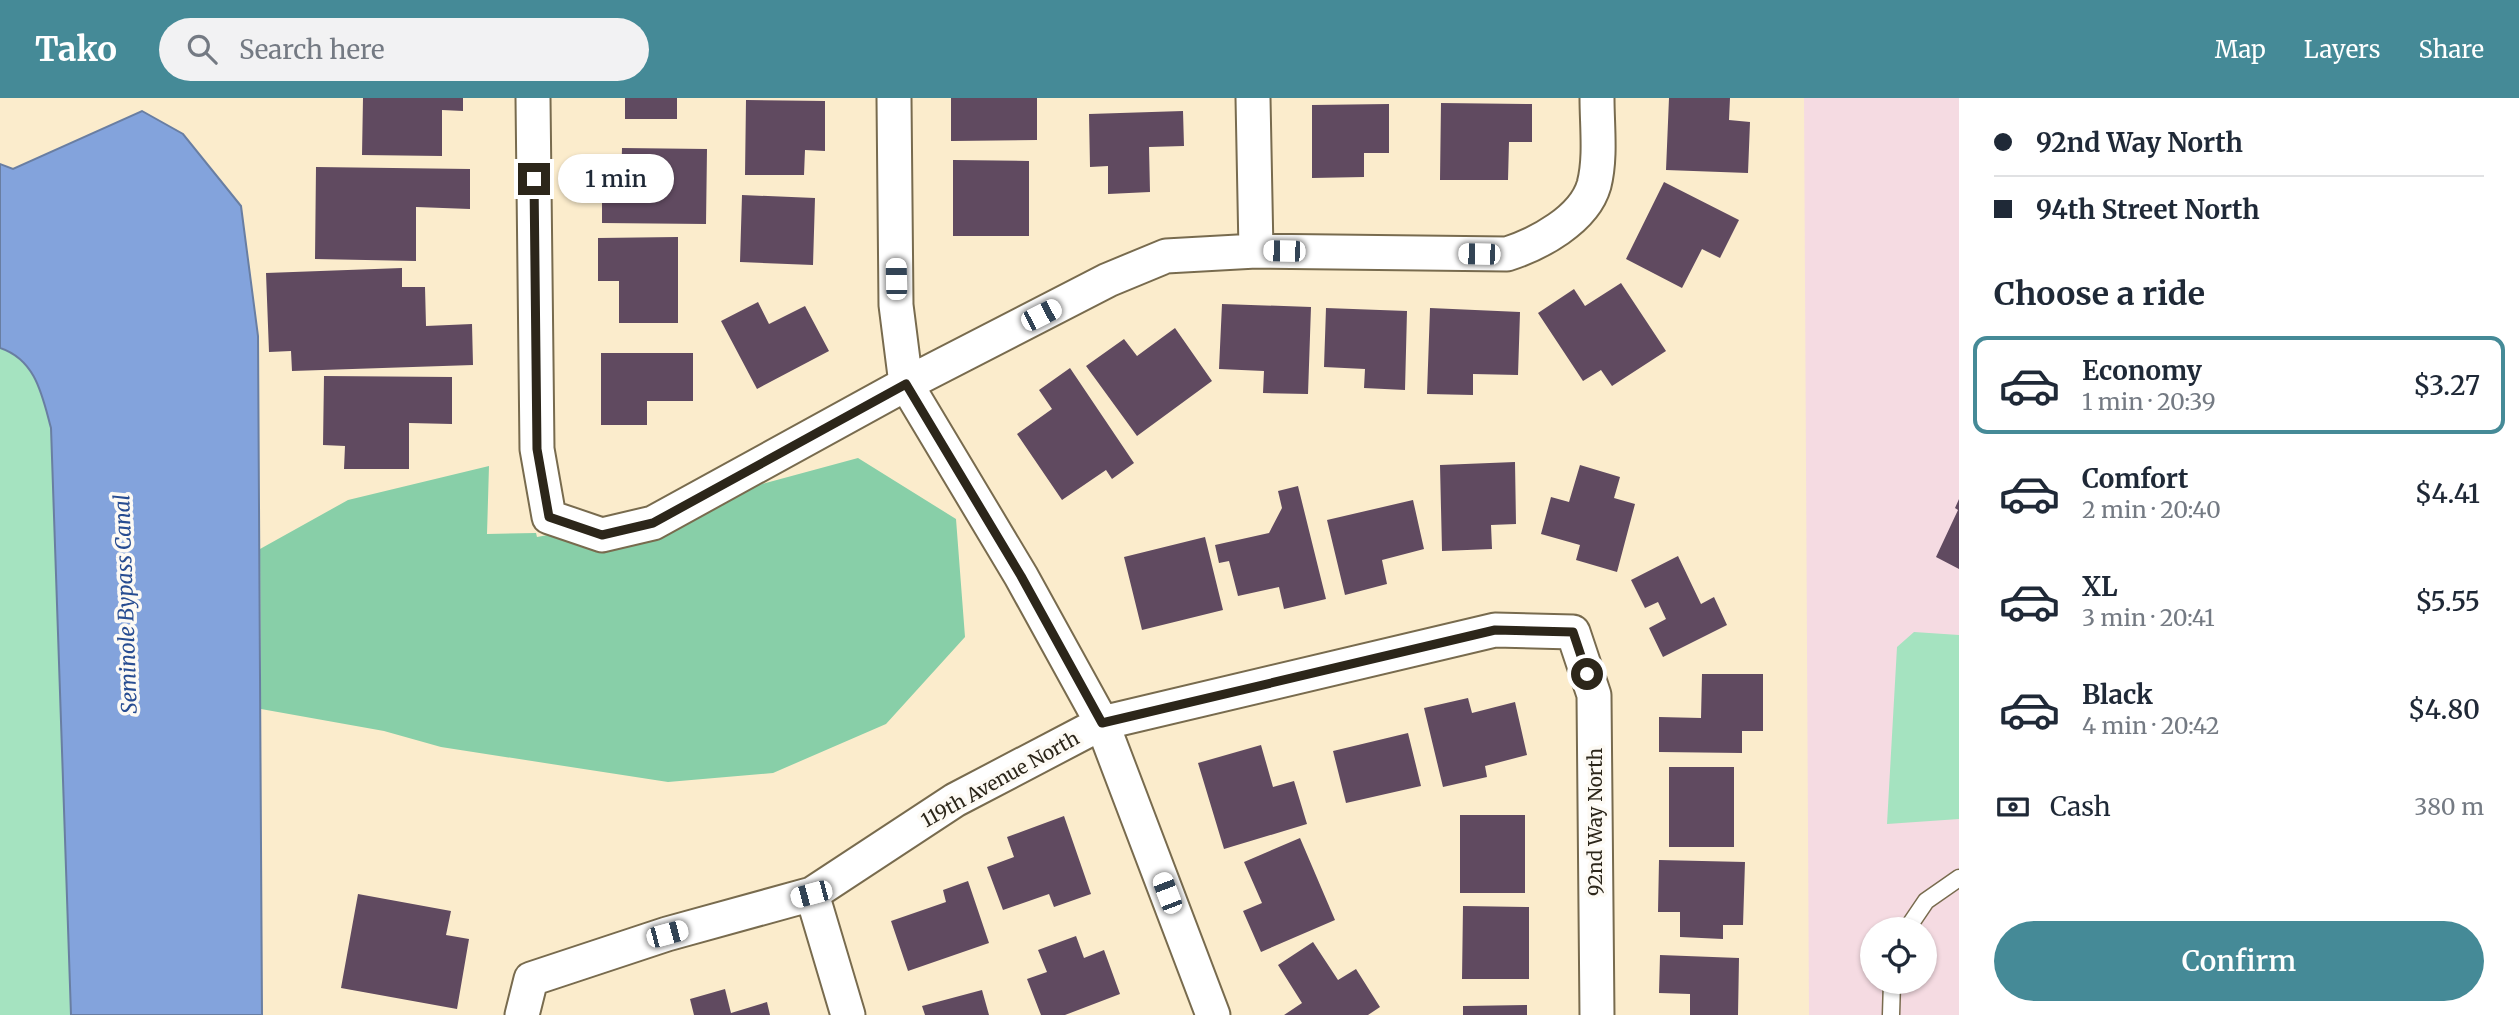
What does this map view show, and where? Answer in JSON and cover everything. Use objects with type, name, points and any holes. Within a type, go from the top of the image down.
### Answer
[{"type":"street","points":[[533,98],[537,449],[549,517],[602,535],[653,523],[906,384],[1108,280],[1166,256],[1256,251],[1507,254],[1536,245],[1577,211],[1594,187],[1597,98]]},
{"type":"street","points":[[894,98],[896,305],[906,384],[1021,576],[1102,723],[1213,1015]]},
{"type":"street","points":[[1253,98],[1256,251]]},
{"type":"street","name":"119th Avenue North","points":[[522,1015],[531,979],[667,934],[811,894],[955,800],[1102,723],[1495,630],[1573,632]]},
{"type":"street","name":"92nd Way North","points":[[1573,632],[1594,695],[1597,1015]]},
{"type":"street","points":[[811,894],[848,1015]]},
{"type":"lane","points":[[1915,917],[1926,901],[1959,878]]},
{"type":"lane","points":[[1891,1015],[1892,994]]},
{"type":"shaded area","points":[[1804,98],[1959,98],[1959,1015],[1809,1015]]},
{"type":"green space","points":[[0,348],[22,361],[30,370],[40,391],[51,428],[71,1015],[0,1015]]},
{"type":"green space","points":[[858,458],[956,519],[965,637],[886,724],[773,773],[668,782],[441,747],[384,731],[261,709],[260,549],[348,500],[489,466],[487,534],[536,533],[537,537],[548,535],[598,552],[656,540],[755,486]]},
{"type":"green space","points":[[1914,632],[1959,635],[1959,819],[1887,824],[1897,647]]},
{"type":"water","name":"Seminole Bypass Canal","points":[[142,111],[183,134],[241,206],[258,336],[262,1015],[71,1015],[51,428],[40,391],[30,370],[22,361],[0,348],[0,164],[13,169]]},
{"type":"building","points":[[363,98],[463,98],[463,111],[442,110],[442,156],[362,155]]},
{"type":"building","points":[[625,98],[677,98],[677,119],[625,119]]},
{"type":"building","points":[[951,98],[1037,98],[1037,140],[951,141]]},
{"type":"building","points":[[1669,98],[1730,98],[1729,120],[1750,122],[1748,173],[1666,170]]},
{"type":"building","points":[[746,100],[825,101],[825,151],[805,150],[804,175],[745,175]]},
{"type":"building","points":[[1441,103],[1532,104],[1532,142],[1509,142],[1508,180],[1440,180]]},
{"type":"building","points":[[1389,104],[1389,153],[1364,153],[1364,177],[1312,178],[1312,105]]},
{"type":"building","points":[[1183,111],[1184,146],[1149,147],[1150,192],[1108,194],[1108,166],[1090,167],[1089,114]]},
{"type":"building","points":[[622,148],[707,149],[706,224],[602,223],[602,185],[621,186]]},
{"type":"building","points":[[953,160],[1029,161],[1029,236],[953,236]]},
{"type":"building","points":[[316,167],[470,169],[470,209],[416,207],[416,261],[315,259]]},
{"type":"building","points":[[1664,182],[1739,220],[1720,258],[1702,249],[1682,288],[1626,259]]},
{"type":"building","points":[[742,195],[815,198],[813,265],[740,262]]},
{"type":"building","points":[[678,237],[678,323],[619,323],[619,281],[598,281],[598,238]]},
{"type":"building","points":[[402,268],[402,287],[425,287],[426,326],[472,324],[473,365],[292,371],[291,351],[269,352],[266,273]]},
{"type":"building","points":[[1621,283],[1666,351],[1612,386],[1601,370],[1583,381],[1538,313],[1574,289],[1585,306]]},
{"type":"building","points":[[758,302],[769,324],[805,306],[829,351],[757,389],[721,321]]},
{"type":"building","points":[[1222,304],[1311,307],[1308,394],[1263,393],[1264,371],[1219,369]]},
{"type":"building","points":[[1326,308],[1407,311],[1405,390],[1364,388],[1365,369],[1324,367]]},
{"type":"building","points":[[1430,308],[1520,312],[1518,375],[1473,374],[1473,395],[1427,394]]},
{"type":"building","points":[[1175,328],[1212,381],[1137,436],[1086,366],[1124,339],[1137,356]]},
{"type":"building","points":[[601,353],[693,353],[693,401],[647,401],[647,425],[601,425]]},
{"type":"building","points":[[1070,368],[1134,463],[1112,479],[1106,470],[1062,500],[1017,434],[1052,409],[1039,390]]},
{"type":"building","points":[[324,376],[452,377],[452,424],[409,423],[409,469],[344,469],[345,446],[323,445]]},
{"type":"building","points":[[1515,462],[1516,524],[1491,525],[1492,549],[1442,551],[1440,465]]},
{"type":"building","points":[[1580,465],[1620,477],[1614,498],[1635,504],[1617,572],[1576,560],[1580,545],[1541,534],[1551,497],[1569,502]]},
{"type":"building","points":[[1298,486],[1326,599],[1284,609],[1279,587],[1238,596],[1229,561],[1219,563],[1215,545],[1269,533],[1282,508],[1278,491]]},
{"type":"building","points":[[1959,499],[1959,569],[1936,557],[1958,510],[1955,508]]},
{"type":"building","points":[[1413,500],[1424,549],[1382,560],[1387,584],[1345,595],[1327,520]]},
{"type":"building","points":[[1205,537],[1223,610],[1142,630],[1124,557]]},
{"type":"building","points":[[1678,556],[1701,604],[1714,597],[1727,625],[1663,657],[1649,628],[1666,619],[1658,602],[1645,608],[1631,580]]},
{"type":"building","points":[[1702,674],[1763,674],[1763,731],[1742,731],[1742,753],[1659,752],[1659,717],[1701,718]]},
{"type":"building","points":[[1468,698],[1472,713],[1515,702],[1527,755],[1485,766],[1487,777],[1443,787],[1424,708]]},
{"type":"building","points":[[1408,733],[1421,786],[1346,803],[1333,751]]},
{"type":"building","points":[[1261,745],[1273,787],[1294,781],[1307,824],[1224,849],[1198,763]]},
{"type":"building","points":[[1669,767],[1734,767],[1734,847],[1669,847]]},
{"type":"building","points":[[1460,815],[1525,815],[1525,893],[1460,893]]},
{"type":"building","points":[[1064,816],[1091,894],[1054,907],[1049,894],[1003,910],[987,867],[1014,857],[1007,837]]},
{"type":"building","points":[[1300,838],[1335,920],[1261,952],[1243,911],[1262,903],[1244,862]]},
{"type":"building","points":[[1659,860],[1745,862],[1743,925],[1723,925],[1723,939],[1680,937],[1680,912],[1658,912]]},
{"type":"building","points":[[968,881],[989,943],[908,971],[891,921],[946,902],[943,890]]},
{"type":"building","points":[[358,894],[451,911],[446,935],[469,939],[457,1009],[341,988]]},
{"type":"building","points":[[1463,906],[1529,907],[1529,979],[1462,979]]},
{"type":"building","points":[[1076,936],[1084,958],[1104,950],[1120,994],[1065,1015],[1041,1015],[1027,979],[1047,972],[1038,950]]},
{"type":"building","points":[[1313,942],[1338,980],[1356,969],[1380,1007],[1368,1015],[1284,1015],[1302,1003],[1278,965]]},
{"type":"building","points":[[1660,955],[1739,958],[1738,1015],[1690,1015],[1690,994],[1659,993]]},
{"type":"building","points":[[725,989],[731,1013],[767,1002],[770,1015],[694,1015],[690,999]]},
{"type":"building","points":[[982,990],[989,1015],[925,1015],[922,1006]]},
{"type":"building","points":[[1527,1005],[1527,1015],[1463,1015],[1463,1006]]},
{"type":"route","points":[[534,179],[537,449],[549,517],[602,535],[653,523],[906,384],[1021,576],[1102,723],[1495,630],[1573,632],[1587,674]]}]
